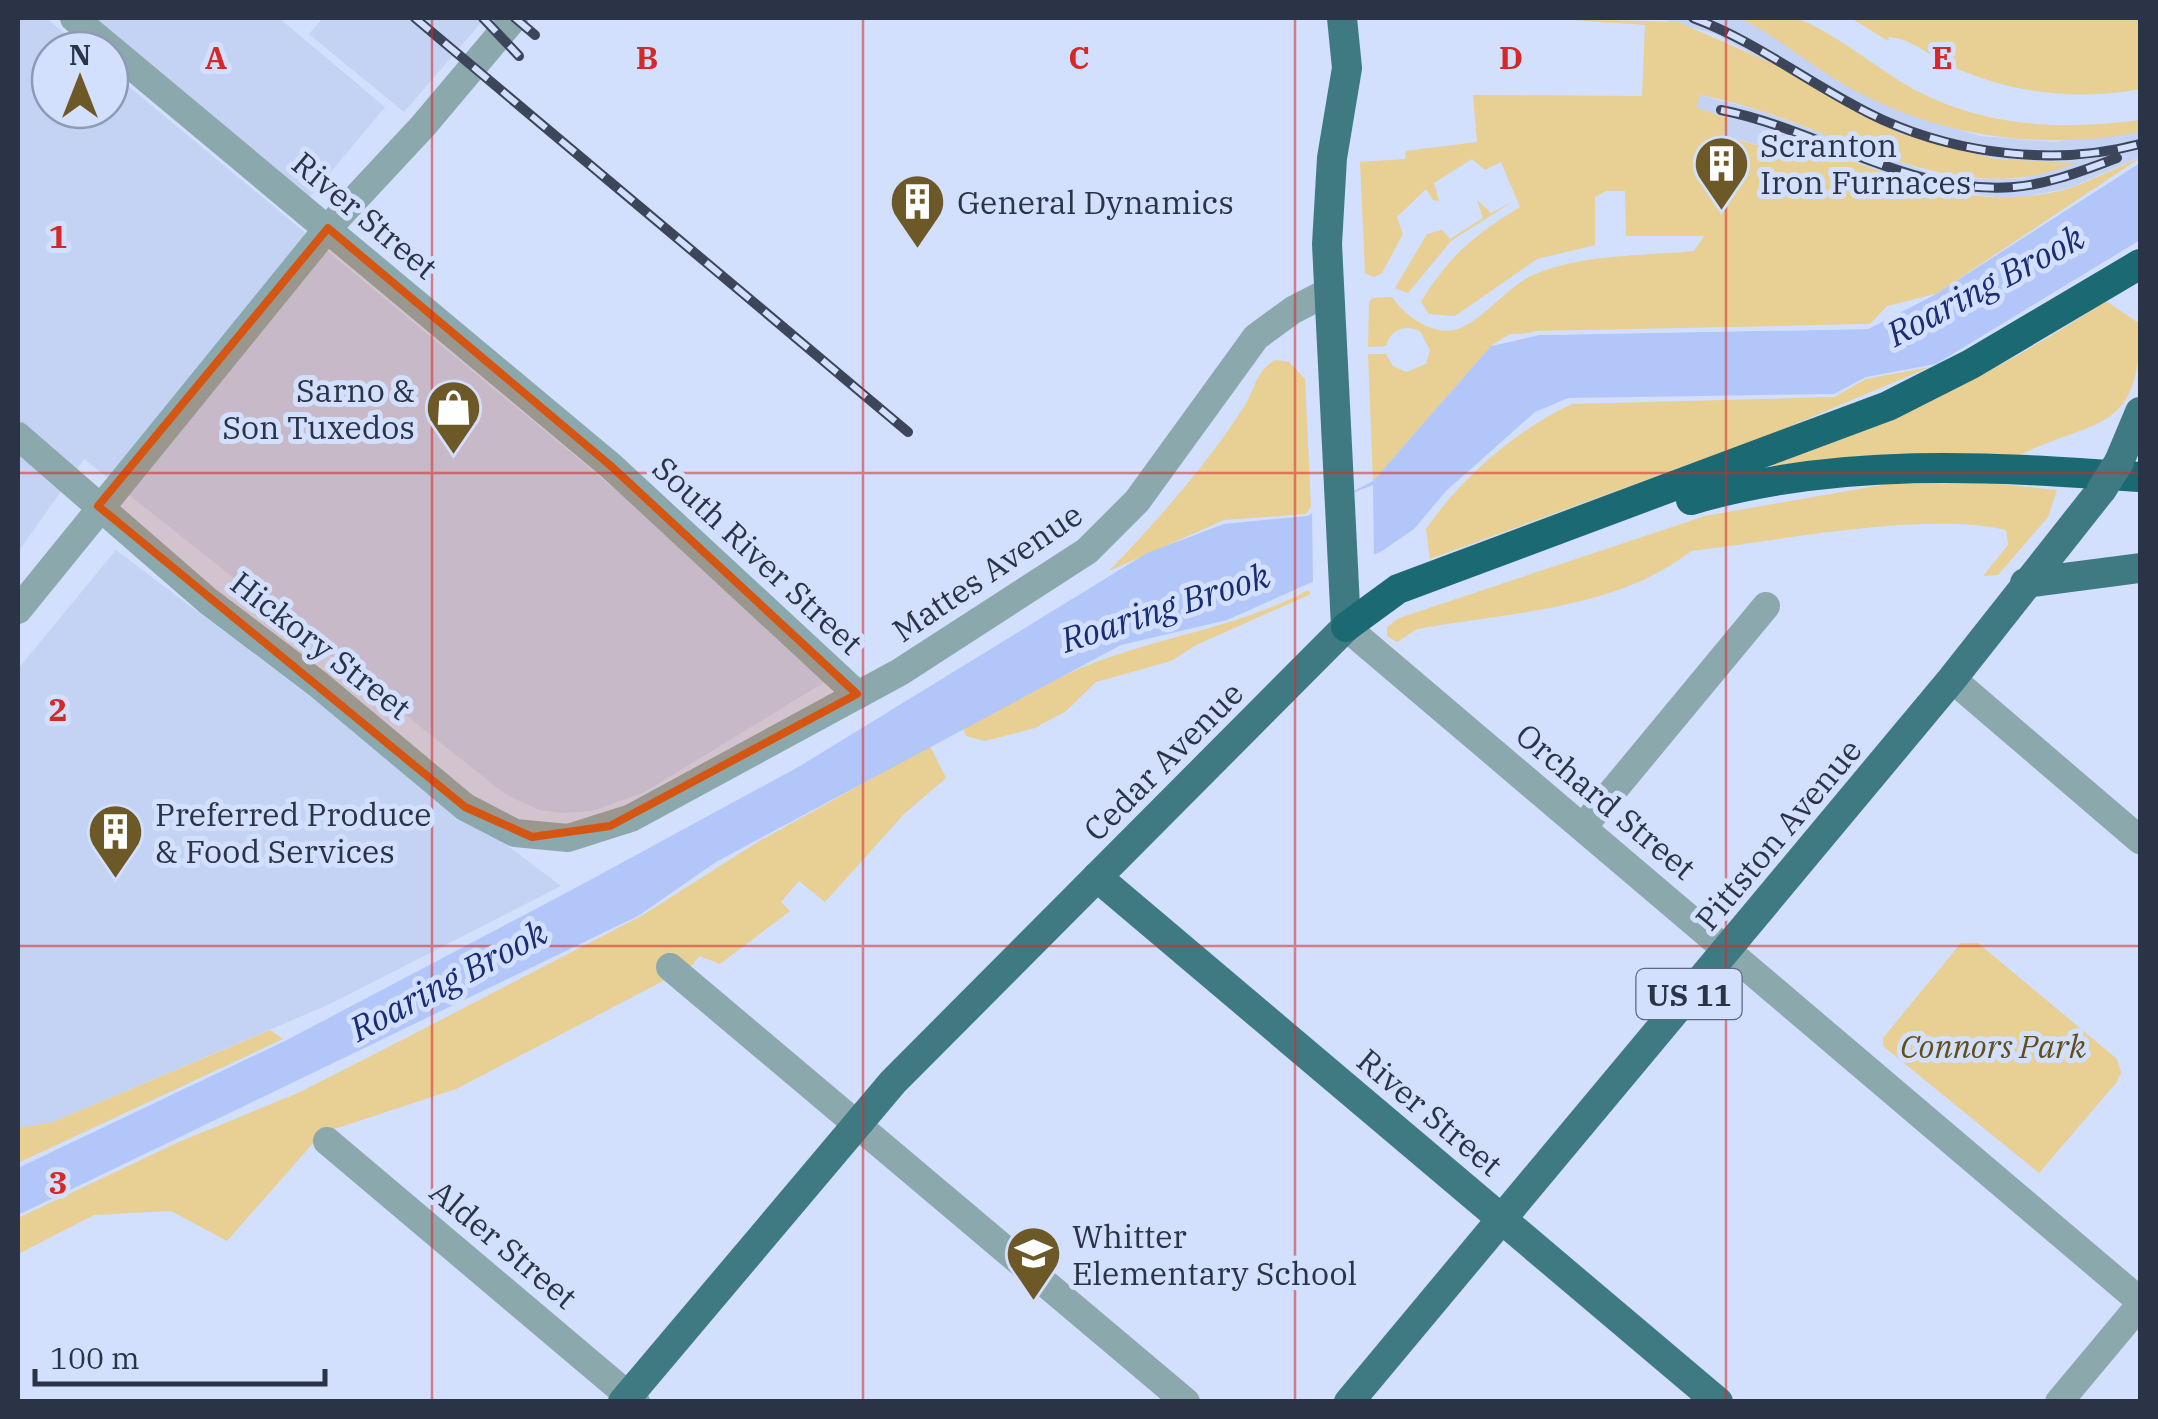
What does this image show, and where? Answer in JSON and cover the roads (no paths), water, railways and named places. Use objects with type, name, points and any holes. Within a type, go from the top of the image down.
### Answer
[{"type":"highway","points":[[1346,627],[1398,589],[1888,406],[2002,346],[2140,264]]},
{"type":"highway","points":[[1346,627],[1648,514],[1765,482],[1892,467],[2130,469]]},
{"type":"main road","points":[[1342,18],[1347,68],[1332,158],[1327,244],[1346,627]]},
{"type":"main road","name":"US 11","points":[[2024,583],[2102,489],[2130,469],[2140,412]]},
{"type":"main road","points":[[2024,583],[2140,568]]},
{"type":"main road","name":"Pittston Avenue","points":[[1349,1402],[1952,679],[2024,583]]},
{"type":"main road","name":"Cedar Avenue","points":[[629,1399],[856,1124],[930,1043],[1346,627]]},
{"type":"main road","name":"River Street","points":[[1097,877],[1718,1402]]},
{"type":"street","name":"River Street","points":[[74,18],[611,466]]},
{"type":"street","points":[[18,610],[98,506],[328,228],[423,126],[514,18]]},
{"type":"street","name":"Mattes Avenue","points":[[610,826],[916,662],[1104,537],[1137,501],[1256,337],[1293,310],[1330,291]]},
{"type":"street","name":"Hickory Street","points":[[18,436],[208,602],[319,684],[465,807],[491,823],[532,837],[568,838],[610,826]]},
{"type":"street","name":"South River Street","points":[[611,466],[857,694]]},
{"type":"street","points":[[1583,827],[1766,606]]},
{"type":"street","name":"Orchard Street","points":[[1346,627],[1728,948],[2140,1303]]},
{"type":"street","points":[[1952,679],[2140,840]]},
{"type":"street","points":[[670,967],[1186,1402]]},
{"type":"street","name":"Alder Street","points":[[327,1141],[629,1399]]},
{"type":"street","points":[[2060,1402],[2140,1303]]},
{"type":"water","name":"Roaring Brook","points":[[2140,163],[2140,240],[1936,364],[1866,377],[1834,394],[1568,398],[1535,412],[1446,491],[1414,529],[1382,551],[1227,620],[1121,645],[716,862],[638,916],[18,1215],[18,1168],[285,1041],[800,766],[1147,553],[1224,524],[1307,516],[1373,481],[1491,346],[1539,335],[1868,329],[1936,294]]},
{"type":"railway","points":[[415,18],[908,432]]},
{"type":"railway","points":[[483,18],[519,56]]},
{"type":"railway","points":[[515,18],[535,35]]},
{"type":"railway","points":[[1693,18],[1742,40],[1883,120],[1945,142],[2043,155],[2109,151],[2140,144]]},
{"type":"railway","points":[[1721,110],[1758,119],[1901,171],[1975,187],[2041,183],[2117,158]]},
{"type":"place","name":"Scranton Iron Furnaces","points":[[1721,212]]},
{"type":"place","name":"General Dynamics","points":[[918,251]]},
{"type":"place","name":"Sarno & Son Tuxedos","points":[[454,457]]},
{"type":"place","name":"Preferred Produce & Food Services","points":[[116,881]]},
{"type":"place","name":"Whitter Elementary School","points":[[1033,1303]]},
{"type":"park label","name":"Connors Park","points":[[1993,1046]]}]
